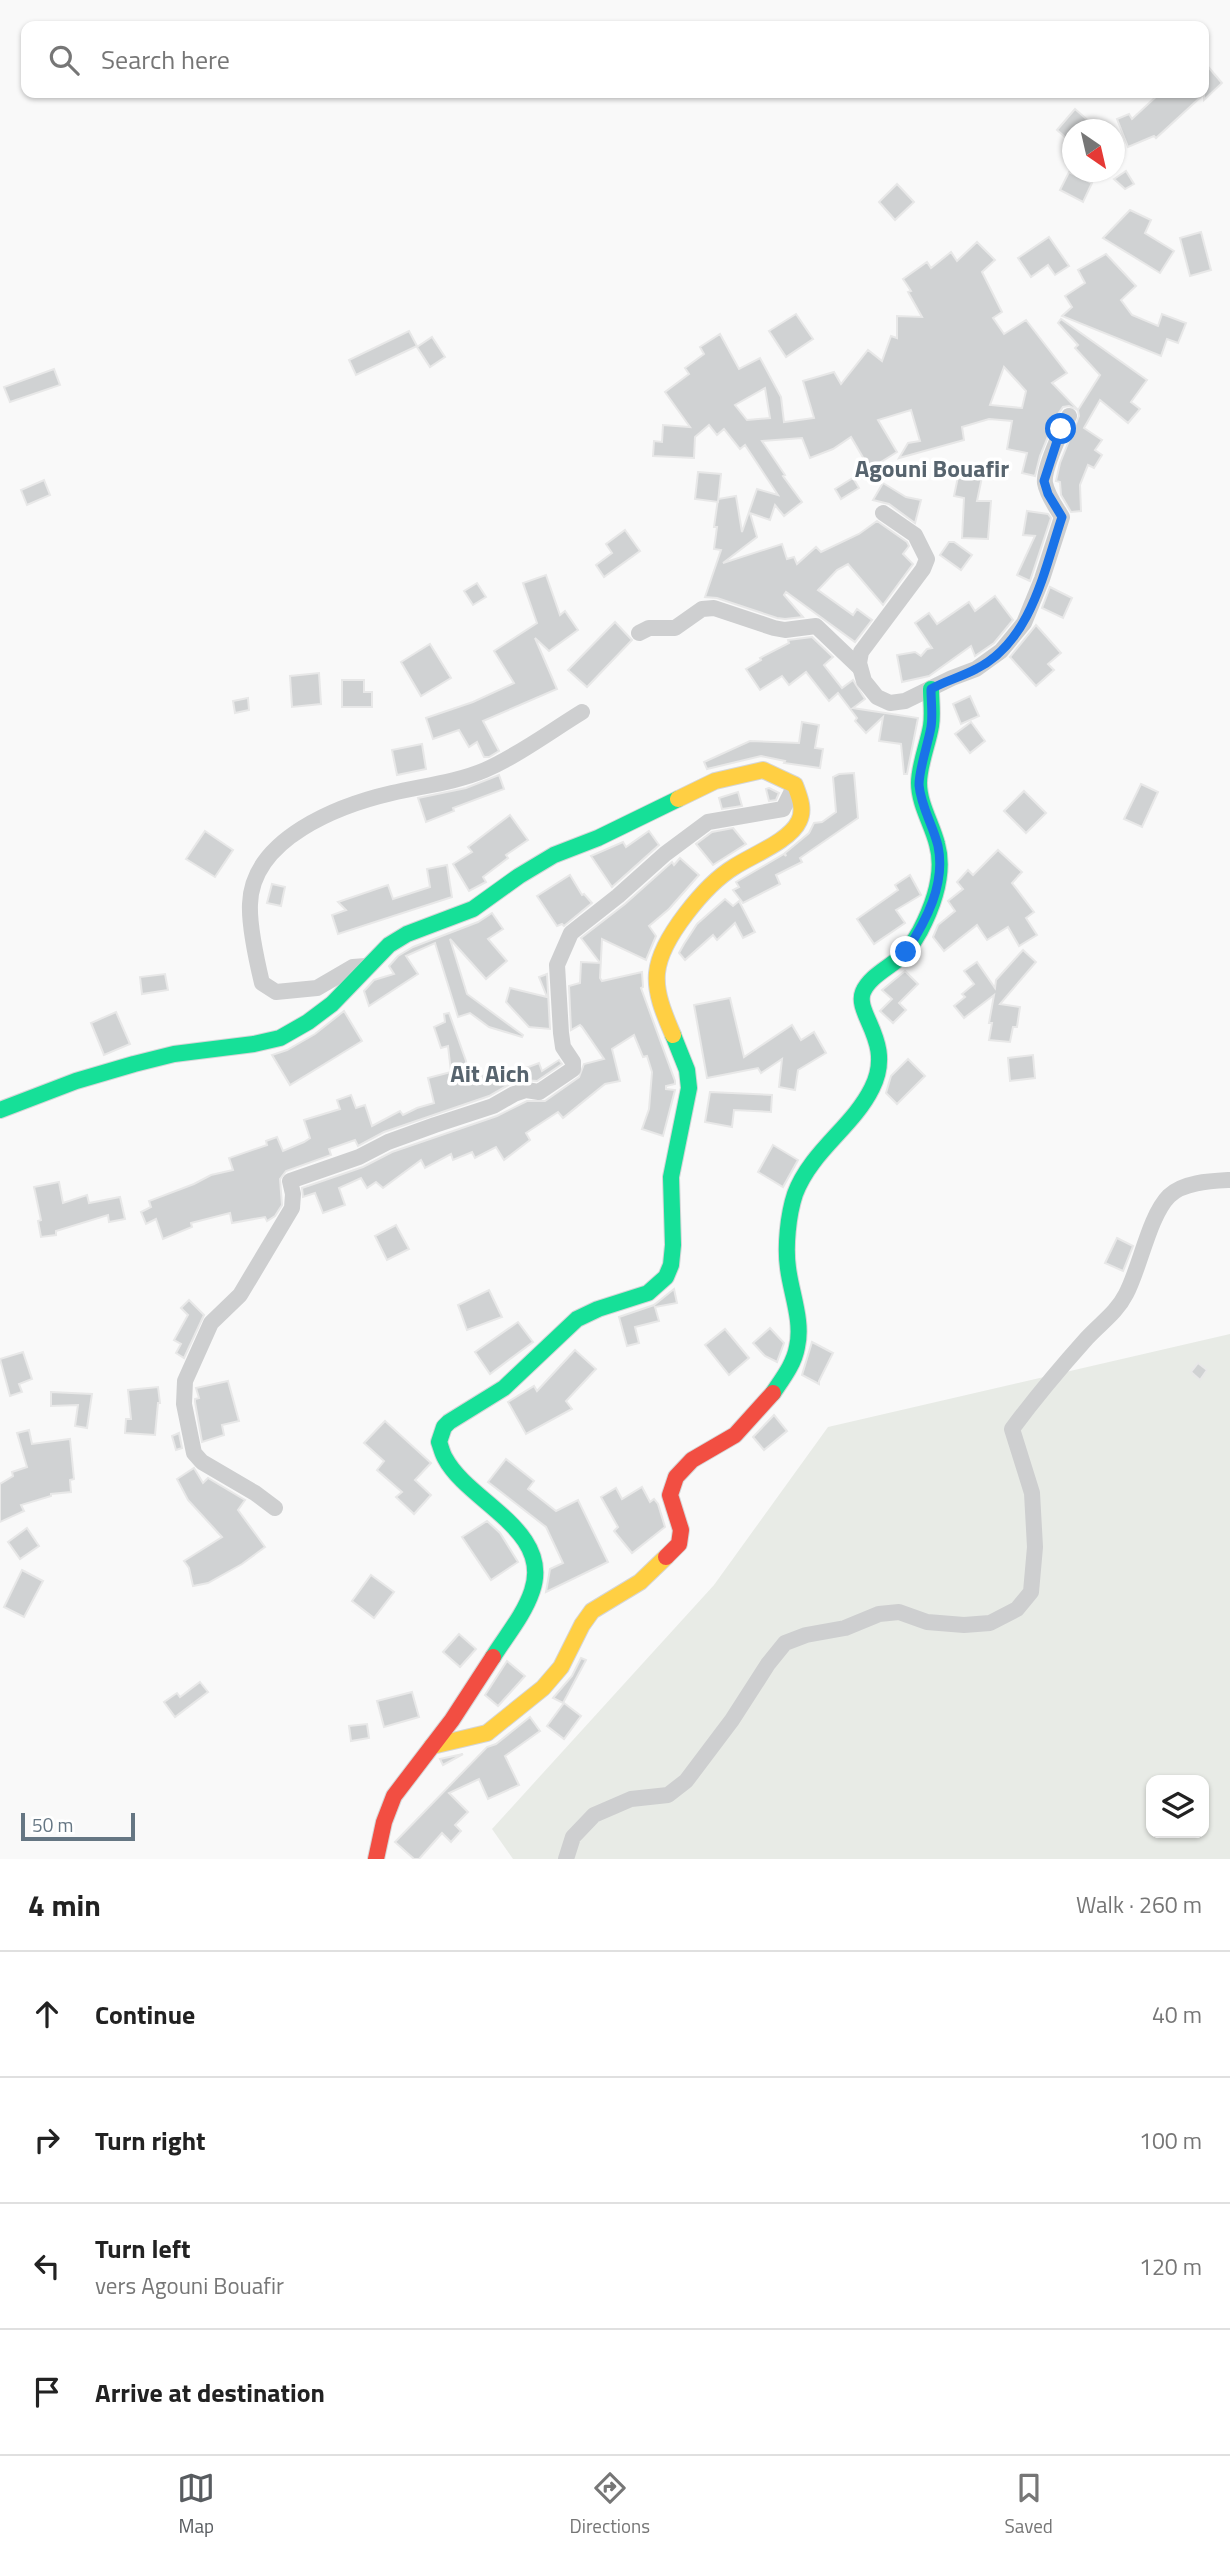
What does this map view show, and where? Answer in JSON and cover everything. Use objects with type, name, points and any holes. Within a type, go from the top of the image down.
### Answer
[{"type":"main road","points":[[432,1746],[463,1741],[487,1732],[542,1688],[561,1667],[592,1611],[640,1582],[679,1544],[681,1530],[670,1495],[676,1477],[692,1460],[735,1435],[764,1405],[790,1368],[798,1345],[797,1317],[787,1265],[789,1226],[795,1194],[822,1148],[863,1104],[874,1085],[881,1058],[878,1039],[861,1003],[863,992],[871,981],[906,952],[919,933],[934,900],[939,863],[938,846],[923,806],[919,783],[932,723],[931,689]]},
{"type":"main road","points":[[0,1110],[76,1081],[134,1063],[174,1054],[280,1038],[308,1023],[332,1004],[389,945],[407,934],[473,909],[554,855],[598,838],[715,781],[763,770],[795,785],[803,809],[800,820],[792,831],[726,872],[694,906],[658,962],[658,988],[665,1015],[687,1072],[690,1091],[671,1178],[672,1263],[667,1279],[653,1291],[596,1309],[575,1320],[521,1375],[495,1395],[447,1423],[440,1433],[441,1452],[452,1470],[528,1542],[535,1558],[536,1571],[529,1601],[485,1671],[399,1787],[390,1804],[376,1859]]},
{"type":"street","points":[[883,513],[915,535],[927,559],[923,569],[861,652],[860,668],[864,681],[877,698],[890,703],[905,701],[976,669],[1001,651],[1024,623],[1062,517],[1048,494],[1044,481],[1061,429],[1069,416]]},
{"type":"street","points":[[639,633],[649,628],[675,628],[702,609],[714,608],[785,630],[816,626],[860,668]]},
{"type":"street","points":[[366,966],[353,967],[317,988],[276,992],[262,983],[250,903],[265,861],[279,845],[304,827],[347,805],[485,770],[582,712]]},
{"type":"street","points":[[275,1508],[202,1462],[194,1453],[184,1405],[185,1381],[211,1323],[240,1295],[292,1208],[293,1194],[289,1181],[359,1157],[388,1142],[493,1107],[514,1094],[526,1090],[539,1092],[566,1075],[573,1069],[573,1062],[564,1047],[561,1033],[557,965],[571,933],[665,854],[708,822],[783,809],[795,785]]},
{"type":"street","points":[[566,1859],[573,1837],[594,1815],[631,1799],[668,1795],[686,1781],[785,1643],[806,1635],[845,1628],[879,1614],[899,1612],[927,1622],[964,1625],[990,1623],[1017,1609],[1031,1592],[1035,1547],[1032,1493],[1012,1429],[1126,1294],[1151,1228],[1168,1197],[1179,1188],[1230,1180]]},
{"type":"shaded area","points":[[1230,1334],[1230,1859],[513,1859],[492,1829],[714,1585],[828,1427]]},
{"type":"building","points":[[1209,68],[1222,83],[1209,95]]},
{"type":"building","points":[[1155,98],[1200,98],[1156,138],[1154,136],[1128,147],[1125,139],[1125,119],[1117,119],[1129,114],[1132,119]]},
{"type":"building","points":[[1075,109],[1086,119],[1066,119]]},
{"type":"building","points":[[1125,172],[1134,184],[1125,189],[1117,182],[1125,182]]},
{"type":"building","points":[[1064,182],[1092,183],[1083,202],[1060,190]]},
{"type":"building","points":[[897,184],[914,202],[895,220],[879,202]]},
{"type":"building","points":[[1130,210],[1151,220],[1145,233],[1174,251],[1160,273],[1103,238]]},
{"type":"building","points":[[1201,232],[1211,270],[1190,276],[1180,238]]},
{"type":"building","points":[[1049,237],[1069,266],[1055,275],[1048,265],[1031,277],[1018,258]]},
{"type":"building","points":[[977,242],[995,260],[982,272],[1002,312],[993,318],[1004,334],[1026,320],[1067,373],[1052,383],[1078,410],[1069,406],[1063,407],[1056,417],[1035,476],[1022,473],[1027,453],[1007,449],[1012,421],[989,419],[962,427],[964,440],[899,458],[908,443],[920,441],[911,410],[878,420],[897,452],[876,465],[868,466],[851,437],[833,449],[810,458],[802,438],[762,441],[802,502],[784,516],[775,505],[770,520],[750,513],[757,537],[723,563],[782,544],[787,559],[794,557],[797,564],[816,547],[821,552],[859,534],[877,521],[907,542],[909,546],[903,554],[913,564],[883,605],[848,564],[837,570],[818,590],[853,615],[857,609],[872,620],[855,642],[786,592],[784,595],[803,617],[777,618],[717,598],[705,597],[721,550],[714,549],[718,499],[736,496],[742,532],[757,489],[778,495],[745,445],[740,449],[724,429],[717,435],[709,425],[695,437],[694,458],[653,456],[654,441],[662,442],[663,425],[690,427],[665,392],[689,374],[685,368],[704,354],[700,347],[720,334],[739,369],[760,358],[781,397],[784,422],[814,418],[803,381],[834,372],[841,384],[868,350],[882,361],[891,336],[897,338],[897,316],[922,317],[903,279],[927,262],[931,268],[951,252],[957,261]],"holes":[[[1004,367],[1026,391],[1022,408],[990,405]],[[765,388],[770,418],[747,420],[735,405]]]},
{"type":"building","points":[[1106,254],[1136,286],[1121,300],[1132,315],[1158,326],[1162,314],[1186,323],[1178,343],[1167,339],[1161,356],[1062,316],[1072,307],[1065,296],[1085,283],[1078,270]]},
{"type":"building","points":[[796,314],[813,339],[786,357],[769,331]]},
{"type":"building","points":[[1061,319],[1147,380],[1131,402],[1140,409],[1128,423],[1100,400],[1084,428],[1102,440],[1095,450],[1102,455],[1094,468],[1088,465],[1080,485],[1081,511],[1071,512],[1061,495],[1060,482],[1056,481],[1060,463],[1079,416],[1078,410],[1100,375],[1075,348],[1078,345],[1058,323]]},
{"type":"building","points":[[409,331],[417,346],[356,375],[349,360]]},
{"type":"building","points":[[432,337],[445,357],[430,367],[417,347]]},
{"type":"building","points":[[54,369],[60,385],[10,402],[4,387]]},
{"type":"building","points":[[698,472],[721,474],[718,502],[695,499]]},
{"type":"building","points":[[959,472],[982,477],[977,501],[991,501],[988,539],[962,538],[964,498],[954,496]]},
{"type":"building","points":[[853,478],[859,488],[841,499],[835,489]]},
{"type":"building","points":[[44,480],[50,495],[27,505],[21,490]]},
{"type":"building","points":[[883,483],[906,497],[921,500],[915,523],[889,504],[873,500]]},
{"type":"building","points":[[1027,511],[1048,514],[1051,518],[1030,581],[1017,575],[1035,536],[1023,535]]},
{"type":"building","points":[[625,530],[640,551],[604,577],[596,565],[612,553],[606,544]]},
{"type":"building","points":[[949,542],[954,542],[972,555],[961,570],[940,555]]},
{"type":"building","points":[[546,575],[560,615],[565,611],[578,630],[549,651],[535,638],[557,689],[483,721],[499,751],[489,757],[484,757],[477,742],[469,747],[459,730],[433,739],[426,718],[473,702],[514,683],[494,651],[537,623],[523,583]]},
{"type":"building","points":[[477,583],[486,597],[473,605],[464,591]]},
{"type":"building","points":[[1050,587],[1072,598],[1063,618],[1042,608]]},
{"type":"building","points":[[995,596],[1013,620],[994,643],[975,656],[971,646],[929,676],[902,682],[897,655],[915,652],[921,656],[927,649],[932,648],[915,623],[929,613],[937,624],[969,602],[975,611]]},
{"type":"building","points":[[615,622],[632,640],[587,687],[568,670]]},
{"type":"building","points":[[1036,625],[1061,653],[1048,664],[1054,670],[1036,686],[1010,657]]},
{"type":"building","points":[[812,637],[833,657],[824,665],[842,688],[853,680],[865,699],[853,708],[918,718],[907,774],[904,774],[901,744],[879,741],[883,717],[866,733],[855,721],[857,718],[838,693],[829,701],[806,672],[789,685],[782,676],[760,690],[746,669],[761,660],[760,658],[789,643],[788,640]]},
{"type":"building","points":[[430,644],[451,678],[421,696],[401,662]]},
{"type":"building","points":[[319,673],[321,704],[292,707],[290,676]]},
{"type":"building","points":[[342,680],[364,680],[364,692],[372,692],[372,707],[342,707]]},
{"type":"building","points":[[970,696],[979,716],[961,724],[953,704]]},
{"type":"building","points":[[248,698],[249,710],[235,713],[233,701]]},
{"type":"building","points":[[802,722],[819,725],[815,748],[823,749],[820,768],[784,763],[785,761],[761,756],[707,769],[704,762],[750,741],[799,743]]},
{"type":"building","points":[[971,722],[985,741],[970,753],[955,734]]},
{"type":"building","points":[[422,744],[426,769],[397,775],[392,750]]},
{"type":"building","points":[[854,773],[858,818],[800,858],[802,862],[776,875],[780,884],[743,903],[733,890],[739,887],[736,882],[784,854],[786,856],[785,853],[809,833],[814,823],[822,822],[836,812],[833,777]]},
{"type":"building","points":[[499,775],[504,789],[453,808],[454,811],[426,822],[418,798],[466,788]]},
{"type":"building","points":[[1141,784],[1158,792],[1142,827],[1124,819]]},
{"type":"building","points":[[766,789],[779,793],[776,800],[769,801]]},
{"type":"building","points":[[1024,791],[1046,813],[1026,833],[1004,811]]},
{"type":"building","points":[[738,792],[742,806],[722,809],[719,798]]},
{"type":"building","points":[[510,815],[528,840],[506,855],[508,858],[483,877],[486,882],[469,891],[453,864],[472,852],[468,847]]},
{"type":"building","points":[[733,828],[746,844],[713,865],[696,844],[712,832]]},
{"type":"building","points":[[205,831],[233,850],[215,877],[186,859]]},
{"type":"building","points":[[649,831],[659,845],[612,887],[591,856],[623,842],[626,847]]},
{"type":"building","points":[[998,850],[1022,872],[1012,883],[1034,912],[1026,918],[1037,935],[1019,946],[1008,927],[987,940],[977,925],[944,951],[933,937],[938,925],[955,911],[948,901],[963,889],[957,882],[968,870],[973,875]]},
{"type":"building","points":[[680,858],[699,875],[669,909],[649,926],[656,936],[646,960],[602,939],[602,981],[642,972],[641,988],[675,1081],[675,1084],[666,1086],[666,1089],[675,1090],[663,1136],[642,1129],[649,1109],[652,1072],[647,1056],[643,1057],[634,1035],[612,1049],[620,1081],[605,1084],[563,1118],[558,1112],[526,1133],[530,1140],[504,1160],[496,1147],[475,1158],[472,1152],[453,1160],[451,1154],[425,1168],[421,1160],[383,1188],[376,1182],[367,1188],[361,1178],[339,1188],[345,1205],[323,1213],[315,1193],[303,1197],[302,1188],[363,1167],[392,1152],[497,1116],[527,1101],[545,1101],[579,1077],[584,1064],[604,1059],[580,1025],[571,1030],[569,986],[580,983],[581,962],[600,963],[581,938]]},
{"type":"building","points":[[447,865],[452,897],[338,934],[332,915],[346,910],[338,902],[388,885],[393,899],[430,887],[427,869]]},
{"type":"building","points":[[570,875],[582,895],[592,903],[564,926],[557,926],[537,896]]},
{"type":"building","points":[[910,875],[921,895],[896,910],[905,923],[874,944],[857,919],[898,890],[895,885]]},
{"type":"building","points":[[272,884],[285,887],[281,906],[267,903]]},
{"type":"building","points":[[725,899],[733,906],[739,901],[755,932],[743,938],[735,923],[717,940],[713,935],[685,960],[679,953],[697,924]]},
{"type":"building","points":[[492,913],[503,929],[488,939],[507,961],[486,979],[450,939],[467,994],[523,1035],[522,1037],[489,1027],[470,1013],[458,1017],[435,943],[406,956],[418,974],[369,1006],[364,991],[374,980],[394,974],[389,966],[398,956],[413,947],[478,922]]},
{"type":"building","points":[[1023,950],[1036,962],[1000,1004],[1020,1007],[1017,1027],[1013,1027],[1010,1042],[989,1040],[994,995],[964,1018],[954,1006],[965,997],[962,994],[974,984],[964,971],[977,962],[995,988],[996,980]]},
{"type":"building","points":[[905,971],[918,984],[899,1003],[906,1010],[893,1023],[880,1011],[892,999],[882,990]]},
{"type":"building","points":[[165,974],[168,990],[142,994],[140,977]]},
{"type":"building","points":[[547,974],[550,1029],[529,1027],[506,1002],[510,988],[547,997],[539,977]]},
{"type":"building","points":[[730,998],[744,1057],[792,1025],[801,1040],[814,1032],[826,1053],[798,1070],[795,1090],[779,1087],[782,1059],[761,1073],[758,1068],[707,1078],[694,1005]]},
{"type":"building","points":[[344,1011],[362,1041],[290,1085],[272,1055],[315,1034]]},
{"type":"building","points":[[116,1012],[130,1044],[104,1055],[91,1023]]},
{"type":"building","points":[[449,1013],[466,1061],[469,1083],[502,1066],[507,1075],[539,1063],[542,1071],[559,1060],[562,1064],[537,1081],[523,1080],[510,1084],[489,1096],[384,1132],[358,1146],[355,1140],[329,1149],[331,1155],[286,1171],[280,1179],[282,1205],[275,1216],[267,1221],[265,1217],[232,1223],[230,1213],[191,1223],[192,1227],[163,1239],[156,1219],[146,1224],[141,1212],[151,1207],[149,1201],[211,1175],[233,1170],[229,1158],[267,1145],[266,1141],[277,1137],[283,1151],[304,1142],[310,1138],[304,1120],[340,1109],[337,1100],[351,1095],[356,1108],[365,1105],[372,1126],[400,1111],[403,1115],[434,1103],[428,1078],[451,1072],[448,1046],[441,1048],[434,1027],[445,1022],[444,1014]]},
{"type":"building","points":[[1033,1055],[1035,1078],[1010,1081],[1008,1058]]},
{"type":"building","points":[[908,1059],[925,1076],[897,1104],[886,1093],[891,1076]]},
{"type":"building","points":[[710,1092],[772,1095],[771,1112],[734,1110],[732,1127],[705,1122]]},
{"type":"building","points":[[773,1145],[798,1160],[783,1187],[758,1172]]},
{"type":"building","points":[[59,1182],[63,1203],[87,1195],[89,1203],[120,1197],[125,1219],[109,1222],[108,1215],[56,1231],[56,1235],[41,1237],[38,1221],[41,1220],[34,1187]]},
{"type":"building","points":[[396,1225],[409,1249],[387,1260],[375,1236]]},
{"type":"building","points":[[1117,1238],[1133,1246],[1123,1271],[1105,1263]]},
{"type":"building","points":[[674,1289],[677,1303],[655,1307],[659,1321],[635,1327],[639,1343],[627,1346],[619,1317],[654,1305]]},
{"type":"building","points":[[489,1290],[502,1317],[467,1330],[458,1305]]},
{"type":"building","points":[[189,1300],[204,1315],[184,1358],[176,1353],[181,1344],[174,1340],[188,1315],[181,1308]]},
{"type":"building","points":[[518,1322],[533,1342],[490,1374],[475,1352]]},
{"type":"building","points":[[770,1328],[784,1343],[777,1362],[765,1356],[753,1343]]},
{"type":"building","points":[[725,1329],[749,1358],[729,1375],[705,1345]]},
{"type":"building","points":[[812,1342],[833,1353],[819,1384],[802,1375]]},
{"type":"building","points":[[575,1350],[596,1369],[566,1401],[572,1409],[526,1434],[508,1402],[534,1386],[537,1391]]},
{"type":"building","points":[[23,1352],[32,1379],[19,1384],[22,1392],[10,1396],[0,1359]]},
{"type":"building","points":[[1198,1363],[1207,1370],[1200,1380],[1191,1372]]},
{"type":"building","points":[[228,1381],[239,1421],[222,1425],[224,1435],[202,1442],[195,1402],[195,1399],[199,1398],[196,1388]]},
{"type":"building","points":[[158,1387],[160,1403],[155,1435],[125,1433],[126,1419],[131,1419],[128,1390]]},
{"type":"building","points":[[51,1392],[92,1394],[87,1428],[75,1426],[78,1405],[51,1406]]},
{"type":"building","points":[[774,1415],[787,1431],[764,1450],[753,1437]]},
{"type":"building","points":[[385,1421],[431,1463],[415,1480],[431,1495],[414,1514],[396,1497],[402,1492],[377,1470],[384,1461],[364,1443]]},
{"type":"building","points":[[29,1430],[32,1444],[70,1439],[74,1479],[70,1480],[71,1492],[51,1494],[21,1505],[24,1511],[0,1522],[0,1484],[13,1476],[12,1472],[27,1467],[17,1433]]},
{"type":"building","points":[[179,1433],[182,1448],[176,1450],[172,1436]]},
{"type":"building","points":[[506,1459],[534,1481],[528,1489],[556,1511],[578,1500],[608,1562],[546,1592],[550,1569],[563,1563],[546,1527],[488,1482]]},
{"type":"building","points":[[194,1468],[203,1483],[208,1478],[245,1500],[238,1510],[265,1547],[208,1583],[193,1586],[189,1568],[184,1561],[222,1537],[188,1500],[177,1479]]},
{"type":"building","points":[[642,1487],[650,1502],[654,1499],[658,1504],[665,1527],[632,1553],[614,1531],[618,1527],[601,1497],[616,1488],[622,1499]]},
{"type":"building","points":[[487,1521],[500,1533],[518,1562],[491,1580],[462,1537]]},
{"type":"building","points":[[27,1528],[39,1546],[20,1559],[8,1542]]},
{"type":"building","points":[[22,1570],[43,1581],[24,1617],[4,1607]]},
{"type":"building","points":[[371,1575],[394,1592],[374,1618],[352,1601]]},
{"type":"building","points":[[459,1634],[476,1649],[460,1667],[443,1652]]},
{"type":"building","points":[[581,1658],[586,1660],[563,1703],[553,1698],[572,1676]]},
{"type":"building","points":[[507,1661],[525,1676],[498,1706],[485,1695]]},
{"type":"building","points":[[200,1682],[208,1692],[175,1717],[164,1702],[177,1693],[180,1697]]},
{"type":"building","points":[[412,1692],[419,1717],[384,1727],[377,1701]]},
{"type":"building","points":[[564,1703],[581,1716],[564,1739],[547,1726]]},
{"type":"building","points":[[530,1717],[540,1731],[505,1756],[519,1785],[488,1799],[479,1779],[449,1793],[468,1812],[455,1825],[461,1831],[451,1842],[442,1833],[419,1859],[414,1859],[395,1842],[487,1747],[496,1744]]},
{"type":"building","points":[[367,1724],[369,1738],[351,1741],[349,1726]]},
{"type":"building","points":[[463,1754],[443,1765],[440,1759]]},
{"type":"traffic: fast","points":[[773,1393],[788,1371],[797,1347],[798,1317],[787,1260],[789,1221],[795,1194],[811,1165],[854,1115],[872,1088],[878,1072],[879,1057],[877,1043],[864,1010],[863,992],[876,976],[900,958],[911,945],[925,921],[939,877],[939,855],[935,836],[921,799],[919,783],[931,726],[931,689]]},
{"type":"traffic: fast","points":[[0,1110],[76,1081],[134,1064],[174,1054],[280,1038],[332,1004],[389,945],[407,934],[473,909],[554,855],[598,838],[678,799]]},
{"type":"traffic: fast","points":[[493,1657],[529,1600],[535,1570],[530,1551],[520,1534],[456,1474],[444,1456],[439,1442],[444,1427],[449,1422],[504,1388],[577,1319],[598,1309],[648,1293],[666,1277],[671,1265],[673,1245],[671,1177],[689,1088],[687,1070],[673,1035]]},
{"type":"traffic: slow","points":[[673,1035],[661,1005],[657,981],[660,959],[666,944],[686,914],[711,886],[734,867],[788,835],[799,821],[801,812],[795,785],[763,770],[715,781],[678,799]]},
{"type":"traffic: slow","points":[[432,1746],[487,1733],[543,1688],[561,1667],[592,1611],[640,1582],[666,1557]]},
{"type":"traffic: jam","points":[[666,1557],[679,1544],[681,1530],[670,1495],[676,1477],[692,1460],[735,1435],[773,1393]]},
{"type":"traffic: jam","points":[[376,1859],[384,1822],[394,1796],[452,1720],[493,1657]]},
{"type":"district","name":"Agouni Bouafir","points":[[932,469]]},
{"type":"district","name":"Ait Aich","points":[[490,1074]]},
{"type":"route","points":[[906,952],[919,933],[934,900],[939,863],[938,846],[923,806],[919,783],[932,723],[931,689],[976,669],[1001,651],[1024,623],[1062,517],[1048,494],[1044,481],[1061,429]]}]
